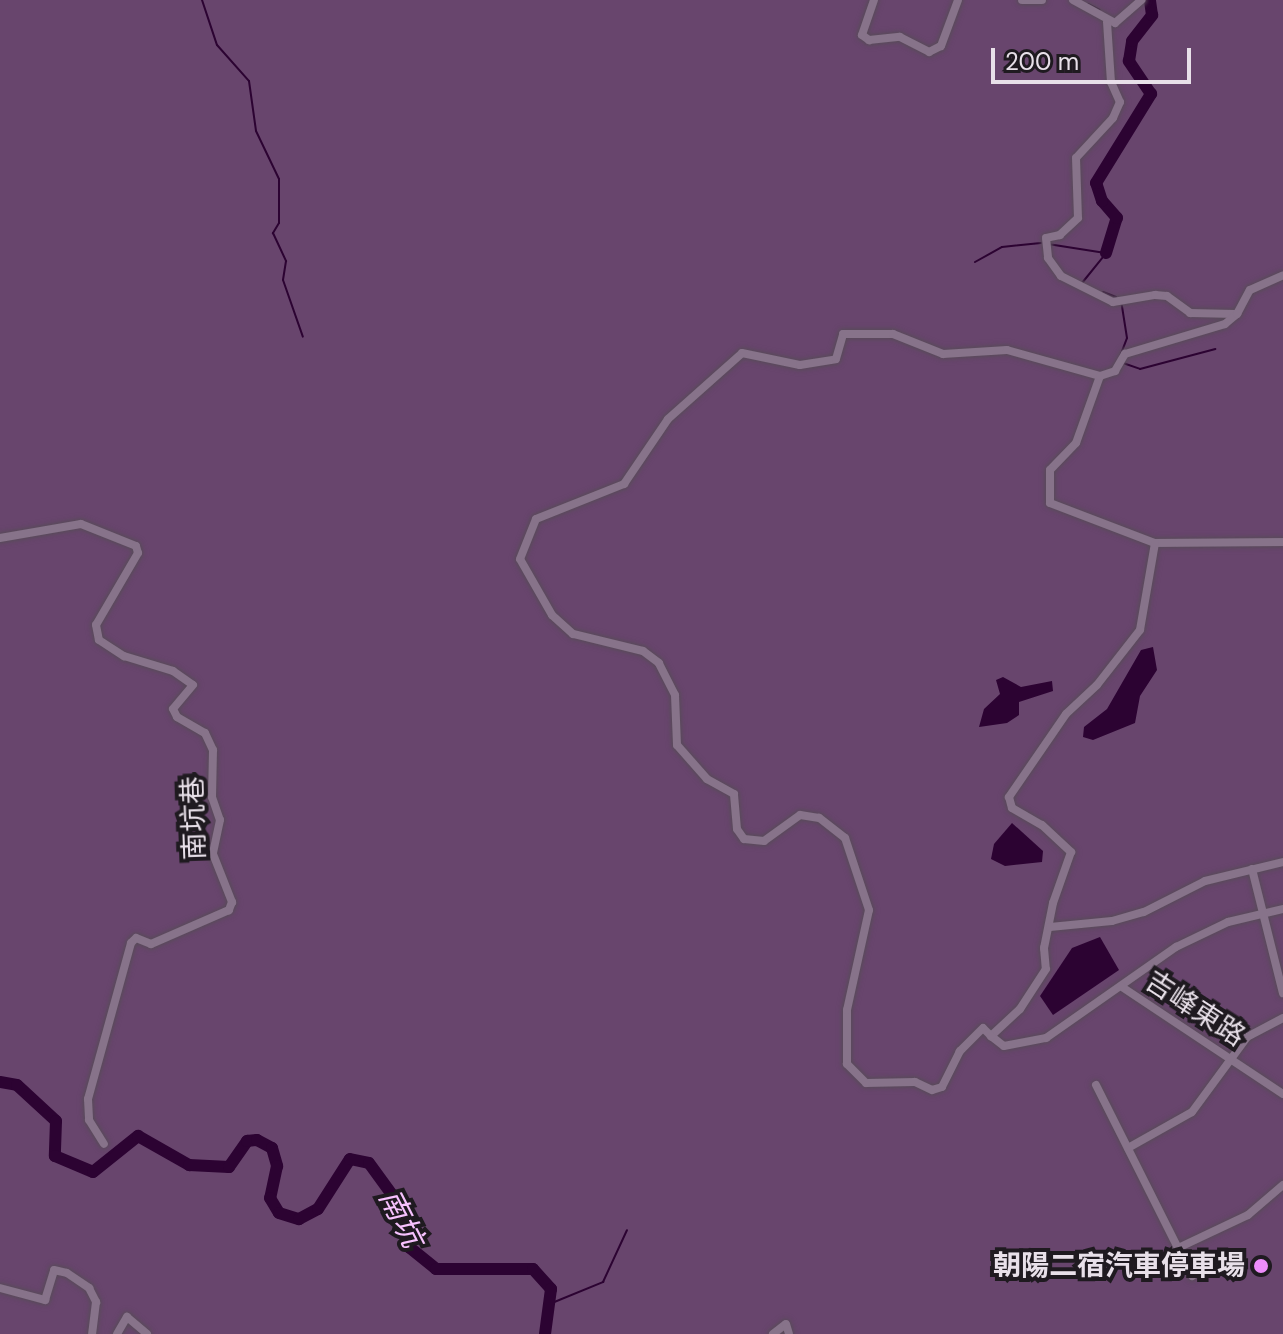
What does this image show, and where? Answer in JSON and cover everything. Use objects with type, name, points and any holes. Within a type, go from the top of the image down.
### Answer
[{"type":"street","points":[[874,0],[862,35],[869,40],[900,37],[929,52],[941,46],[958,0]]},
{"type":"street","points":[[1022,0],[1042,0]]},
{"type":"street","points":[[1073,0],[1107,22],[1123,18],[1141,0]]},
{"type":"street","points":[[1107,22],[1107,59],[1120,102],[1113,118],[1076,158],[1078,218],[1060,235],[1046,238],[1045,249],[1061,276],[1117,302],[1155,295],[1167,296],[1190,313],[1237,314]]},
{"type":"street","points":[[1283,275],[1250,290],[1237,314],[1225,324],[1122,360],[1100,376],[1076,443],[1050,470],[1050,503],[1155,543],[1283,542]]},
{"type":"street","points":[[1100,376],[1007,350],[943,354],[893,334],[843,334],[836,359],[800,365],[742,353],[668,419],[624,484],[536,519],[520,559],[552,615],[573,634],[643,651],[659,663],[675,695],[677,745],[707,779],[734,794],[737,829],[744,839],[764,841],[800,815],[819,818],[845,838],[869,910],[847,1010],[847,1064],[866,1083],[915,1082],[932,1090],[942,1087],[960,1051],[983,1028],[1004,1046],[1046,1038],[1122,987],[1156,959],[1204,932],[1283,909]]},
{"type":"street","name":"南坑巷","points":[[0,538],[81,524],[136,546],[138,553],[96,625],[99,640],[124,656],[173,671],[193,685],[173,709],[177,717],[205,733],[213,750],[212,797],[220,820],[213,854],[232,902],[229,910],[151,944],[136,938],[131,943],[88,1099],[89,1120],[104,1144]]},
{"type":"street","points":[[991,1036],[1020,1009],[1043,977],[1050,927],[1071,852],[1042,825],[1012,808],[1009,797],[1066,714],[1097,685],[1140,630],[1155,543]]},
{"type":"street","points":[[1050,927],[1112,921],[1144,912],[1205,881],[1283,862]]},
{"type":"street","points":[[1252,869],[1283,993]]},
{"type":"street","name":"吉峰東路","points":[[1122,987],[1283,1094]]},
{"type":"street","points":[[1128,1148],[1192,1112],[1255,1029],[1283,1018]]},
{"type":"street","points":[[1096,1085],[1192,1276]]},
{"type":"street","points":[[1178,1248],[1248,1215],[1283,1185]]},
{"type":"street","points":[[0,1288],[45,1300],[54,1270],[67,1273],[89,1288],[96,1302],[92,1334]]},
{"type":"street","points":[[117,1334],[127,1317],[147,1334]]},
{"type":"street","points":[[773,1334],[786,1324],[789,1334]]},
{"type":"shaded area","points":[[0,0],[1283,0],[1283,1334],[0,1334]]},
{"type":"shaded area","points":[[1153,647],[1157,670],[1140,696],[1135,723],[1093,740],[1083,737],[1084,727],[1107,709],[1141,650]]},
{"type":"shaded area","points":[[1003,677],[1021,687],[1052,681],[1053,691],[1019,702],[1019,715],[1007,723],[979,727],[984,709],[1000,694],[996,680]]},
{"type":"shaded area","points":[[1012,823],[1043,851],[1042,862],[1005,866],[991,859],[994,844]]},
{"type":"shaded area","points":[[1100,937],[1119,970],[1053,1015],[1040,996],[1072,948]]},
{"type":"waterway","points":[[202,0],[217,45],[249,81],[256,131],[279,179],[279,223],[273,233],[286,261],[283,280],[303,337]]},
{"type":"waterway","points":[[1106,253],[1117,218],[1102,201],[1096,183],[1151,94],[1129,61],[1132,41],[1152,15],[1150,0]]},
{"type":"waterway","points":[[1088,4],[1100,10]]},
{"type":"waterway","points":[[975,262],[1002,247],[1041,243]]},
{"type":"waterway","points":[[1048,244],[1105,253]]},
{"type":"waterway","points":[[1082,283],[1106,253]]},
{"type":"waterway","points":[[1103,292],[1116,297]]},
{"type":"waterway","points":[[1119,359],[1127,338],[1122,305]]},
{"type":"waterway","points":[[1123,363],[1140,369],[1215,349]]},
{"type":"waterway","name":"南坑","points":[[0,1082],[17,1085],[56,1121],[55,1156],[93,1172],[138,1136],[189,1165],[229,1167],[247,1141],[257,1140],[272,1148],[277,1166],[270,1198],[279,1213],[299,1219],[318,1209],[350,1159],[369,1163],[392,1195],[409,1247],[436,1269],[533,1269],[551,1289],[545,1334]]},
{"type":"waterway","points":[[547,1305],[603,1282],[627,1230]]},
{"type":"place","name":"朝陽二宿汽車停車場","points":[[1261,1266]]}]
